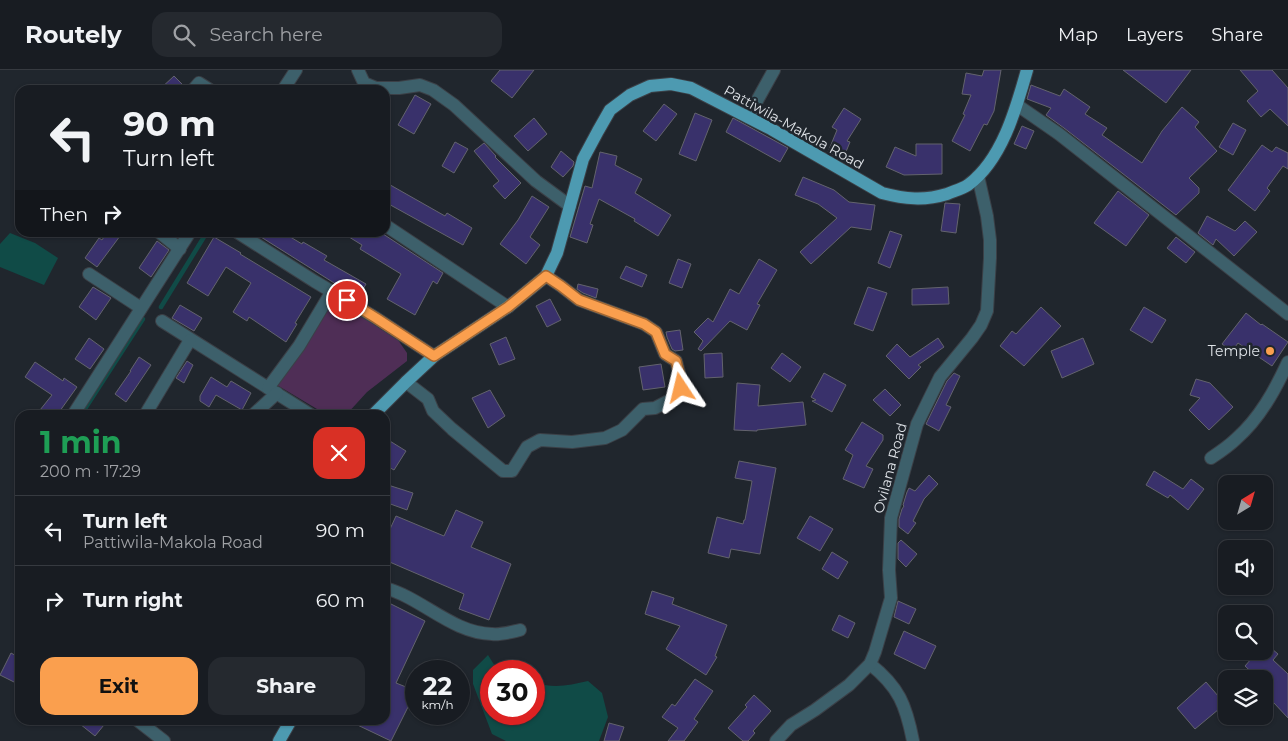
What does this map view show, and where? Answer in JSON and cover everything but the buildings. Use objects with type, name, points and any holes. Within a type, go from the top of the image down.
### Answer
[{"type":"main road","name":"Pattiwila-Makola Road","points":[[377,410],[434,356],[508,307],[546,276],[557,253],[584,159],[610,110],[630,95],[650,86],[670,84],[691,88],[748,117],[882,193],[899,198],[915,199],[935,197],[967,186],[978,176],[994,157],[1017,105],[1027,70]]},
{"type":"main road","points":[[279,741],[289,725]]},
{"type":"street","points":[[286,85],[296,70]]},
{"type":"street","points":[[358,70],[362,85]]},
{"type":"street","points":[[748,117],[774,70]]},
{"type":"street","points":[[390,88],[420,85],[433,90],[454,105],[536,181],[570,206]]},
{"type":"street","points":[[1017,105],[1059,134],[1288,314]]},
{"type":"street","name":"Ovilana Road","points":[[776,741],[791,724],[815,710],[850,685],[870,664],[875,652],[891,598],[889,570],[891,518],[917,424],[940,377],[972,338],[981,325],[987,311],[990,240],[978,176]]},
{"type":"street","points":[[390,228],[508,307]]},
{"type":"street","points":[[166,237],[180,248]]},
{"type":"street","points":[[76,410],[187,237]]},
{"type":"street","points":[[245,237],[434,356]]},
{"type":"street","points":[[89,274],[141,308]]},
{"type":"street","points":[[406,382],[428,399],[432,411],[503,471],[512,471],[527,447],[540,440],[572,442],[604,438],[622,430],[643,410],[662,405],[678,394],[681,388],[681,380],[676,361],[665,354],[656,332],[644,324],[579,300],[546,276]]},
{"type":"street","points":[[257,410],[272,391],[332,291]]},
{"type":"street","points":[[162,321],[303,410]]},
{"type":"street","points":[[148,410],[190,340]]},
{"type":"street","points":[[1211,458],[1236,439],[1258,416],[1288,362]]},
{"type":"street","points":[[390,590],[469,630],[493,634],[520,630]]},
{"type":"street","points":[[870,664],[883,674],[897,691],[908,715],[913,741]]},
{"type":"street","points":[[143,725],[164,741]]},
{"type":"shaded area","points":[[10,233],[15,235],[15,237],[35,243],[58,258],[44,285],[0,267],[0,244]]},
{"type":"shaded area","points":[[335,300],[396,337],[407,353],[407,361],[367,392],[351,410],[319,410],[277,385],[328,305]]},
{"type":"shaded area","points":[[488,655],[491,660],[483,660]]},
{"type":"shaded area","points":[[480,663],[480,702],[473,684],[473,670]]},
{"type":"shaded area","points":[[588,681],[602,693],[608,717],[599,741],[506,741],[492,734],[489,725],[545,725],[545,685],[567,685]]},
{"type":"waterway","points":[[161,307],[204,237]]},
{"type":"waterway","points":[[84,410],[143,319]]},
{"type":"place","name":"Temple","points":[[1270,351]]},
{"type":"route","points":[[347,300],[434,356],[508,307],[546,276],[579,300],[644,324],[656,332],[665,354],[676,361],[681,388]]}]
